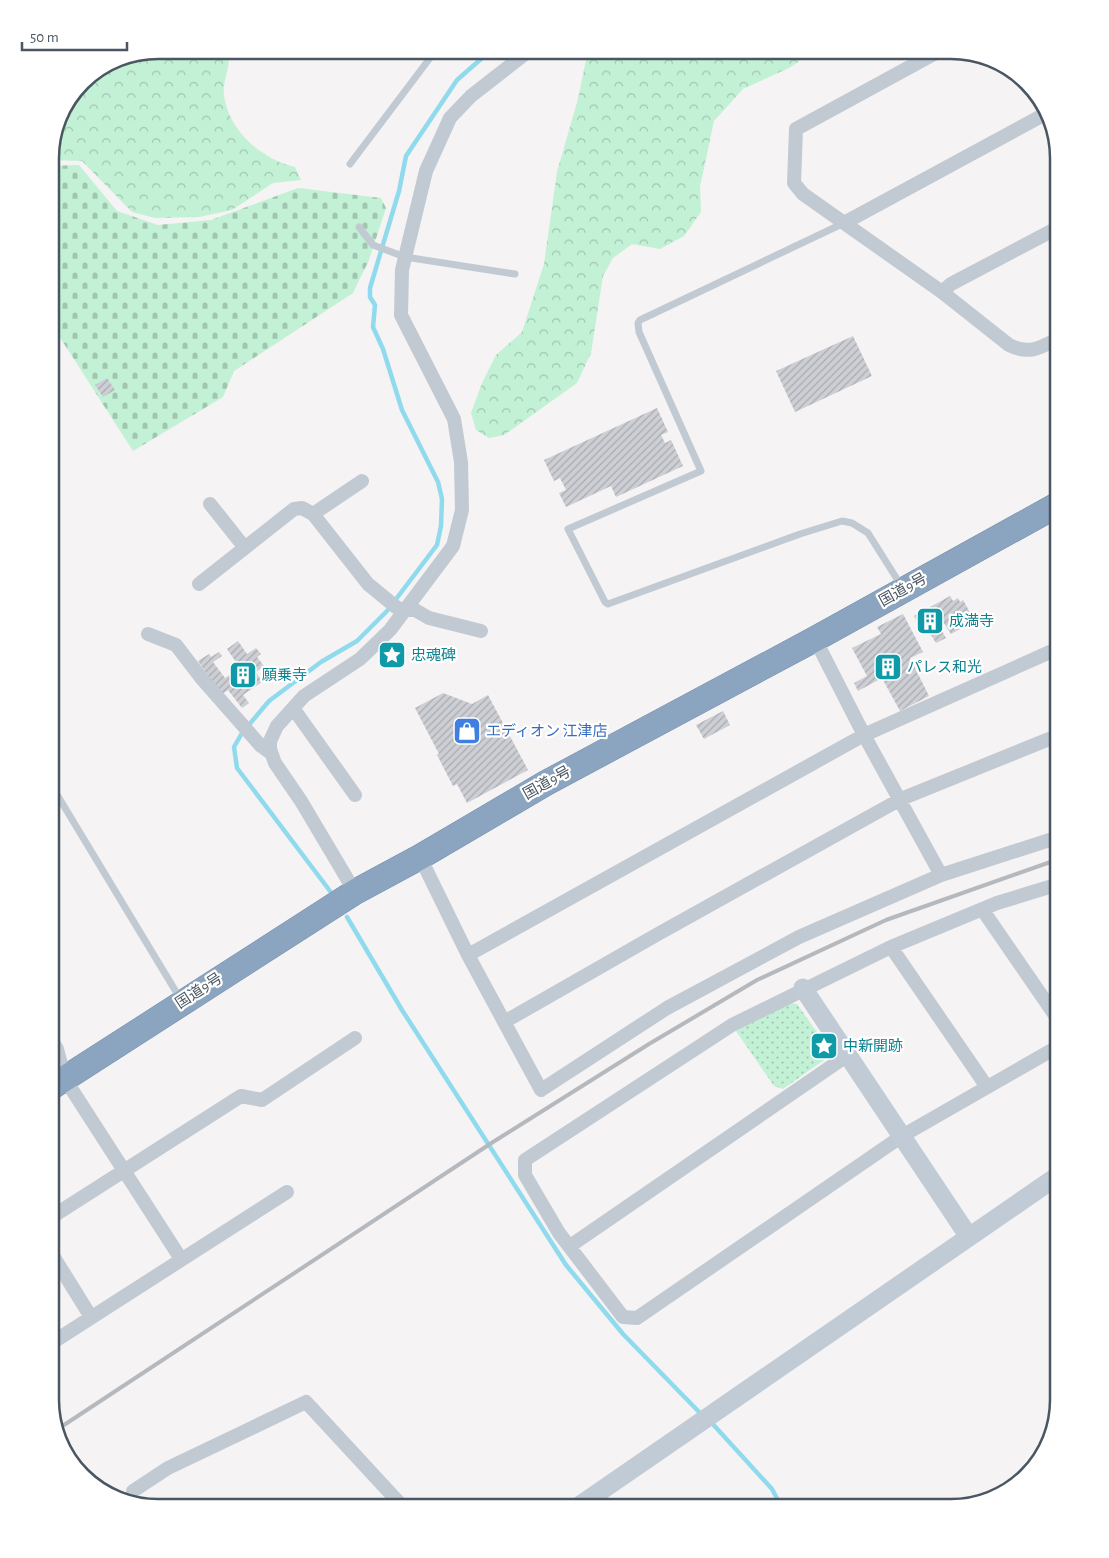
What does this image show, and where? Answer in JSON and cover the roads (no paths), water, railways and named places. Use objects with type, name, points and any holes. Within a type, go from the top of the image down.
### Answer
[{"type":"highway","name":"国道9号","points":[[59,1071],[183,1002],[355,892],[420,857],[546,783],[815,639],[1050,509]]},
{"type":"street","points":[[271,753],[271,737],[293,708],[304,696],[360,659],[390,630],[396,606],[453,546],[462,510],[461,462],[454,419],[401,314],[399,255],[426,171],[450,118],[471,96],[515,59]]},
{"type":"street","points":[[924,59],[796,129],[794,183],[803,194],[942,292],[1009,344],[1020,350],[1040,349],[1050,343]]},
{"type":"street","points":[[844,223],[1041,116]]},
{"type":"street","points":[[942,292],[951,284],[1050,232]]},
{"type":"street","points":[[313,514],[362,481]]},
{"type":"street","points":[[210,504],[245,548]]},
{"type":"street","points":[[200,584],[294,509],[302,508],[313,514],[368,584],[396,606],[415,610],[429,618],[480,631]]},
{"type":"street","points":[[148,634],[176,644],[202,679],[271,753],[355,892]]},
{"type":"street","points":[[815,639],[864,735],[901,799],[941,875]]},
{"type":"street","points":[[468,955],[864,735],[1050,652]]},
{"type":"street","points":[[293,708],[356,794]]},
{"type":"street","points":[[504,1022],[901,799],[1050,739]]},
{"type":"street","points":[[420,857],[468,955],[541,1090],[667,1008],[790,941],[941,875],[1050,840]]},
{"type":"street","points":[[1050,887],[982,909],[891,947],[803,988],[732,1025],[525,1160],[525,1175],[559,1233],[624,1317],[637,1318],[902,1136],[1050,1051]]},
{"type":"street","points":[[982,909],[1050,1008]]},
{"type":"street","points":[[891,947],[987,1087]]},
{"type":"street","points":[[803,988],[969,1237]]},
{"type":"street","points":[[59,1212],[241,1096],[262,1100],[356,1038]]},
{"type":"street","points":[[570,1246],[848,1055]]},
{"type":"street","points":[[59,1077],[124,1171],[181,1260]]},
{"type":"street","points":[[589,1499],[1050,1181]]},
{"type":"street","points":[[59,1338],[287,1192]]},
{"type":"street","points":[[59,1265],[91,1317]]},
{"type":"street","points":[[134,1492],[168,1468],[306,1402],[396,1499]]},
{"type":"lane","points":[[350,164],[429,59]]},
{"type":"lane","points":[[844,223],[640,320],[638,323],[639,332],[701,471],[568,530],[605,602],[608,604],[800,534],[842,521],[860,526],[868,533],[903,590]]},
{"type":"lane","points":[[359,227],[373,245],[399,255],[515,274]]},
{"type":"lane","points":[[59,798],[183,1002]]},
{"type":"waterway","points":[[330,891],[237,768],[234,747],[242,733],[269,701],[321,662],[357,641],[387,611],[437,545],[441,526],[442,499],[438,482],[402,410],[383,349],[373,327],[375,305],[370,297],[370,288],[399,191],[406,156],[457,80],[481,59]]},
{"type":"waterway","points":[[347,917],[402,1010],[566,1265],[623,1334],[702,1415]]},
{"type":"waterway","points":[[710,1421],[772,1489],[777,1499]]},
{"type":"railway","points":[[62,1426],[493,1142],[649,1044],[757,980],[886,920],[1050,862]]},
{"type":"place","name":"成満寺","points":[[930,621]]},
{"type":"place","name":"忠魂碑","points":[[392,655]]},
{"type":"place","name":"パレス和光","points":[[888,667]]},
{"type":"place","name":"願乗寺","points":[[243,675]]},
{"type":"place","name":"エディオン 江津店","points":[[467,731]]},
{"type":"place","name":"中新開跡","points":[[824,1046]]}]
